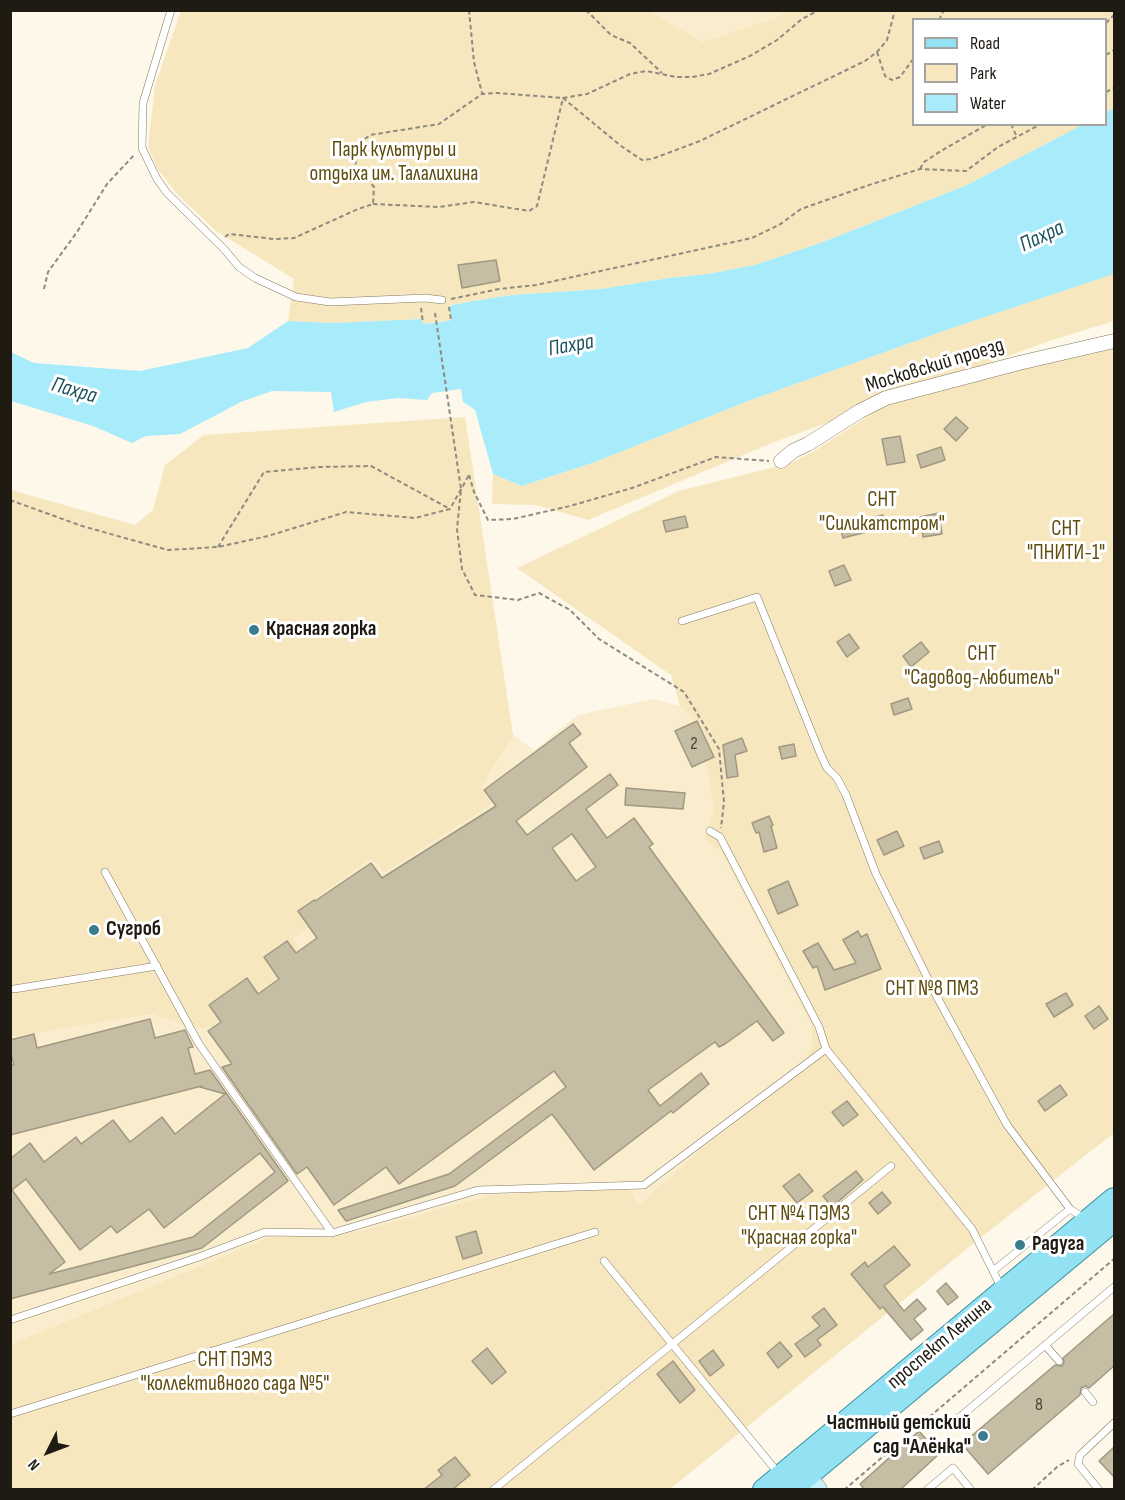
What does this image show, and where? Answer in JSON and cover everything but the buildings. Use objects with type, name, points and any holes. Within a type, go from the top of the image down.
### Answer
[{"type":"main road","name":"проспект Ленина","points":[[792,1481],[1004,1291],[1079,1215],[1114,1199]]},
{"type":"main road","name":"проспект Ленина","points":[[792,1481],[1114,1220]]},
{"type":"street","name":"Московский проезд","points":[[781,461],[793,451],[886,398],[985,371],[1114,341]]},
{"type":"lane","points":[[171,10],[143,103],[142,148],[157,179],[167,193],[224,249],[239,267],[255,278],[296,297],[330,302],[425,298],[445,302]]},
{"type":"lane","points":[[682,621],[757,597],[820,753],[827,768],[837,778],[846,795],[876,873],[938,997],[1007,1125],[1079,1215],[993,1270]]},
{"type":"lane","points":[[710,831],[720,837],[819,1027],[826,1049],[972,1229],[1004,1291]]},
{"type":"lane","points":[[105,872],[199,1044],[332,1233]]},
{"type":"lane","points":[[14,989],[157,966]]},
{"type":"lane","points":[[10,1320],[199,1257],[265,1232],[332,1233],[478,1190],[644,1185],[826,1049]]},
{"type":"lane","points":[[493,1490],[891,1166]]},
{"type":"lane","points":[[10,1414],[595,1232]]},
{"type":"lane","points":[[604,1261],[792,1481]]},
{"type":"lane","points":[[954,1422],[1114,1287]]},
{"type":"lane","points":[[1045,1345],[1059,1362]]},
{"type":"lane","points":[[1084,1392],[1093,1402]]},
{"type":"lane","points":[[1099,1490],[1078,1464],[1080,1455],[1114,1424]]},
{"type":"lane","points":[[927,1490],[953,1468],[971,1490]]},
{"type":"path","points":[[469,10],[474,62],[482,94]]},
{"type":"path","points":[[586,10],[611,35],[630,43],[663,74]]},
{"type":"path","points":[[373,204],[374,187],[356,165],[354,152],[357,145],[370,135],[439,124],[482,94],[563,98],[587,94],[630,74],[646,71],[676,77],[692,77],[720,70],[777,40],[802,19],[819,10]]},
{"type":"path","points":[[563,98],[621,146],[642,160],[652,159],[700,141],[865,61],[887,40],[895,10]]},
{"type":"path","points":[[877,52],[885,76],[892,80],[900,77],[912,61]]},
{"type":"path","points":[[224,249],[223,241],[229,234],[274,240],[294,238],[373,204],[439,207],[474,202],[529,211],[537,206],[563,98]]},
{"type":"path","points":[[920,170],[924,162],[985,126]]},
{"type":"path","points":[[1012,126],[1017,137]]},
{"type":"path","points":[[451,320],[445,302],[499,289],[536,285],[752,237],[779,225],[809,206],[920,170],[966,171],[998,147],[1037,126]]},
{"type":"path","points":[[44,289],[48,272],[77,232],[107,183],[142,148]]},
{"type":"path","points":[[421,306],[423,323]]},
{"type":"path","points":[[435,313],[461,489],[457,529],[462,569],[476,595],[518,600],[539,593],[570,610],[599,639],[684,692],[719,748],[724,802],[720,837]]},
{"type":"path","points":[[10,500],[82,525],[168,550],[218,547],[268,536],[346,512],[414,518],[450,509],[469,475],[474,492],[488,520],[513,519],[632,488],[716,457],[781,461]]},
{"type":"path","points":[[218,547],[264,472],[319,467],[371,466],[450,509]]},
{"type":"path","points":[[844,1490],[1114,1259]]},
{"type":"path","points":[[1032,1490],[1057,1467],[1080,1455]]},
{"type":"shaded area","points":[[649,11],[788,11],[703,42]]},
{"type":"shaded area","points":[[654,699],[680,706],[699,724],[714,807],[704,839],[721,852],[811,1025],[812,1044],[804,1063],[725,1128],[638,1207],[487,1196],[360,1231],[270,1237],[11,1344],[11,1037],[154,1014],[184,1025],[325,915],[315,899],[371,859],[385,873],[492,804],[481,788],[513,735],[534,750],[578,715]]},
{"type":"green space","name":"Парк культуры и отдыха им. Талалихина","points":[[181,11],[649,11],[703,42],[788,11],[1114,11],[1114,108],[1107,112],[1107,18],[912,18],[912,126],[1080,126],[967,185],[823,242],[755,265],[601,289],[512,295],[473,301],[450,306],[452,320],[423,324],[422,319],[333,323],[288,321],[294,279],[216,231],[178,195],[157,168],[148,147],[155,85]]},
{"type":"green space","points":[[1114,274],[1114,321],[1049,341],[772,443],[588,520],[536,505],[492,504],[493,474],[522,486],[595,462],[748,401],[952,328]]},
{"type":"green space","points":[[1114,346],[1114,1133],[670,1489],[11,1490],[11,1344],[270,1237],[360,1231],[487,1196],[627,1185],[638,1206],[725,1128],[804,1063],[812,1044],[811,1025],[721,852],[704,839],[714,807],[699,724],[680,706],[671,675],[517,568],[679,491],[791,463],[814,451],[887,404],[1031,363]]},
{"type":"green space","name":"Красная горка","points":[[465,417],[513,735],[481,788],[492,804],[385,873],[371,859],[315,899],[326,915],[293,939],[305,958],[208,1029],[184,1025],[153,1014],[11,1037],[11,490],[135,525],[153,510],[165,465],[204,435]]},
{"type":"water","name":"Пахра","points":[[1114,108],[1114,274],[952,328],[748,401],[595,462],[522,486],[493,474],[475,410],[463,402],[461,389],[432,393],[427,400],[398,398],[366,402],[334,412],[331,392],[272,391],[241,402],[180,434],[146,436],[132,443],[93,426],[11,401],[11,352],[34,363],[140,371],[248,348],[288,321],[333,323],[422,319],[423,324],[441,322],[452,320],[449,306],[473,301],[512,295],[601,289],[755,265],[823,242],[967,185],[1080,126],[1107,126],[1107,112]]},
{"type":"place","name":"Красная горка","points":[[254,630]]},
{"type":"place","name":"Сугроб","points":[[94,930]]},
{"type":"place","name":"Радуга","points":[[1020,1245]]},
{"type":"place","name":"Частный детский сад \"Алёнка\"","points":[[983,1436]]},
{"type":"park label","name":"СНТ \"Силикатстром\"","points":[[882,513]]},
{"type":"park label","name":"СНТ \"ПНИТИ-1\"","points":[[1066,542]]},
{"type":"park label","name":"СНТ \"Садовод-любитель\"","points":[[982,667]]},
{"type":"park label","name":"СНТ №8 ПМЗ","points":[[932,990]]},
{"type":"park label","name":"СНТ №4 ПЭМЗ \"Красная горка\"","points":[[799,1227]]},
{"type":"park label","name":"СНТ ПЭМЗ \"коллективного сада №5\"","points":[[235,1373]]}]
